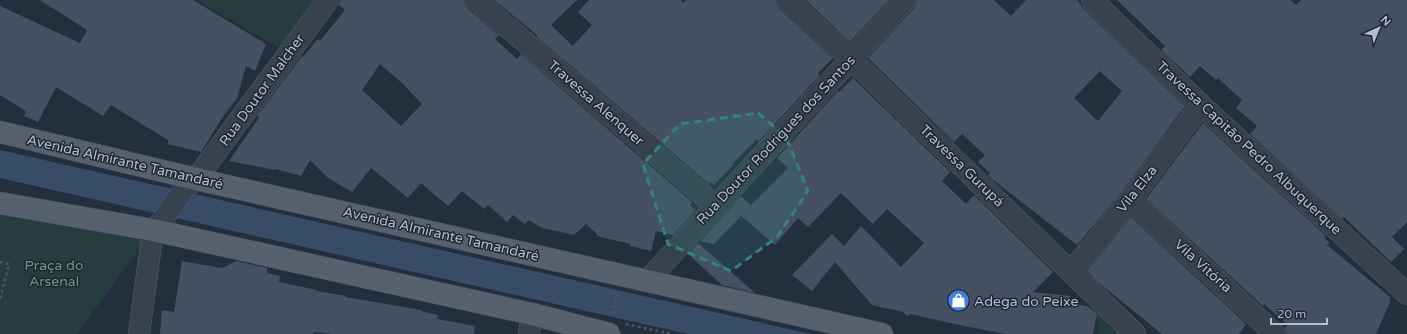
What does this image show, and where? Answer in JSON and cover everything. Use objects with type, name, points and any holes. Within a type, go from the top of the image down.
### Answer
[{"type":"main road","name":"Avenida Almirante Tamandaré","points":[[0,132],[190,184],[647,280],[882,334]]},
{"type":"main road","points":[[0,203],[158,226],[531,324],[611,327]]},
{"type":"street","name":"Rua Doutor Malcher","points":[[158,226],[328,0]]},
{"type":"street","name":"Travessa Alenquer","points":[[477,0],[716,206]]},
{"type":"street","name":"Travessa Gurupá","points":[[788,0],[851,58],[1134,334]]},
{"type":"street","name":"Rua Doutor Rodrigues dos Santos","points":[[647,280],[906,0]]},
{"type":"street","name":"Travessa Capitão Pedro Albuquerque","points":[[1092,0],[1201,105],[1407,294]]},
{"type":"street","name":"Vila Elza","points":[[1071,272],[1130,200],[1201,105]]},
{"type":"street","name":"Vila Vitória","points":[[1130,200],[1275,334]]},
{"type":"street","points":[[139,334],[158,226]]},
{"type":"path","points":[[0,262],[9,264],[0,299]]},
{"type":"path","points":[[611,327],[617,292]]},
{"type":"highlighted area","points":[[758,113],[786,137],[808,191],[777,237],[731,271],[668,244],[643,164],[680,124]]},
{"type":"green space","points":[[196,0],[324,0],[285,51]]},
{"type":"green space","name":"Praça do Arsenal","points":[[0,210],[153,230],[77,334],[0,334]]},
{"type":"green space","points":[[1097,310],[1124,334],[1098,334]]},
{"type":"water","points":[[0,150],[811,334],[688,334],[0,178]]},
{"type":"building","points":[[40,0],[193,0],[266,44],[255,71],[246,66],[237,98],[224,115],[201,152],[168,144],[168,140],[111,105],[103,116],[56,87],[38,122],[24,116],[26,111],[0,95],[0,6],[80,43],[87,30]]},
{"type":"building","points":[[340,0],[464,0],[468,9],[499,35],[495,39],[517,59],[521,54],[692,202],[690,205],[696,210],[673,235],[656,231],[651,251],[597,236],[597,234],[586,224],[574,235],[542,228],[529,220],[525,224],[513,215],[507,222],[488,205],[484,209],[462,191],[448,206],[421,183],[408,198],[371,168],[352,192],[328,178],[310,160],[301,176],[275,169],[229,161],[259,118],[257,116],[302,56],[303,57],[318,39],[320,41],[345,10],[339,5]],"holes":[[[380,64],[403,84],[422,104],[401,126],[362,90]]]},
{"type":"building","points":[[494,0],[577,0],[551,25],[573,46],[592,25],[578,12],[589,0],[681,0],[683,3],[686,0],[776,0],[780,9],[833,58],[818,73],[820,75],[759,141],[757,139],[714,185],[711,182],[709,184],[537,37],[538,36]]},
{"type":"building","points":[[806,0],[889,0],[850,42]]},
{"type":"building","points":[[917,0],[994,0],[1011,16],[1026,0],[1077,0],[1084,9],[1185,106],[1121,193],[1077,245],[992,179],[988,175],[990,173],[978,162],[985,155],[962,134],[954,142],[868,58],[914,8]],"holes":[[[1100,71],[1122,91],[1098,121],[1074,98]]]},
{"type":"building","points":[[1117,0],[1290,0],[1296,5],[1301,0],[1407,0],[1407,222],[1392,237],[1404,249],[1391,262],[1344,217],[1342,219],[1250,134],[1257,126],[1236,108],[1242,100],[1218,78],[1216,80],[1200,66],[1190,77],[1161,50],[1165,46]]},
{"type":"building","points":[[853,78],[950,172],[942,181],[966,204],[974,195],[1053,272],[1033,292],[1070,296],[1070,302],[1089,307],[1097,314],[1093,334],[1006,334],[910,314],[907,316],[903,312],[872,305],[835,262],[812,291],[792,275],[832,234],[844,246],[861,226],[901,267],[924,243],[887,209],[873,224],[841,193],[808,227],[798,218],[775,245],[741,216],[714,244],[700,241],[741,196],[751,205],[788,168],[777,158],[838,91],[839,92]]},
{"type":"building","points":[[1203,123],[1326,236],[1324,238],[1330,243],[1327,245],[1390,297],[1390,302],[1376,334],[1287,334],[1285,328],[1288,325],[1264,304],[1263,306],[1146,199]]},
{"type":"building","points":[[1131,217],[1246,324],[1239,334],[1162,334],[1099,283],[1087,271]]},
{"type":"building","points":[[698,243],[755,293],[722,285],[688,254]]},
{"type":"building","points":[[182,261],[222,268],[236,261],[267,268],[267,273],[280,276],[279,282],[317,290],[316,291],[346,296],[345,297],[421,310],[438,315],[437,319],[475,326],[474,334],[331,334],[314,332],[314,334],[160,334],[162,310],[174,312]]},
{"type":"place","name":"Adega do Peixe","points":[[958,301]]}]
